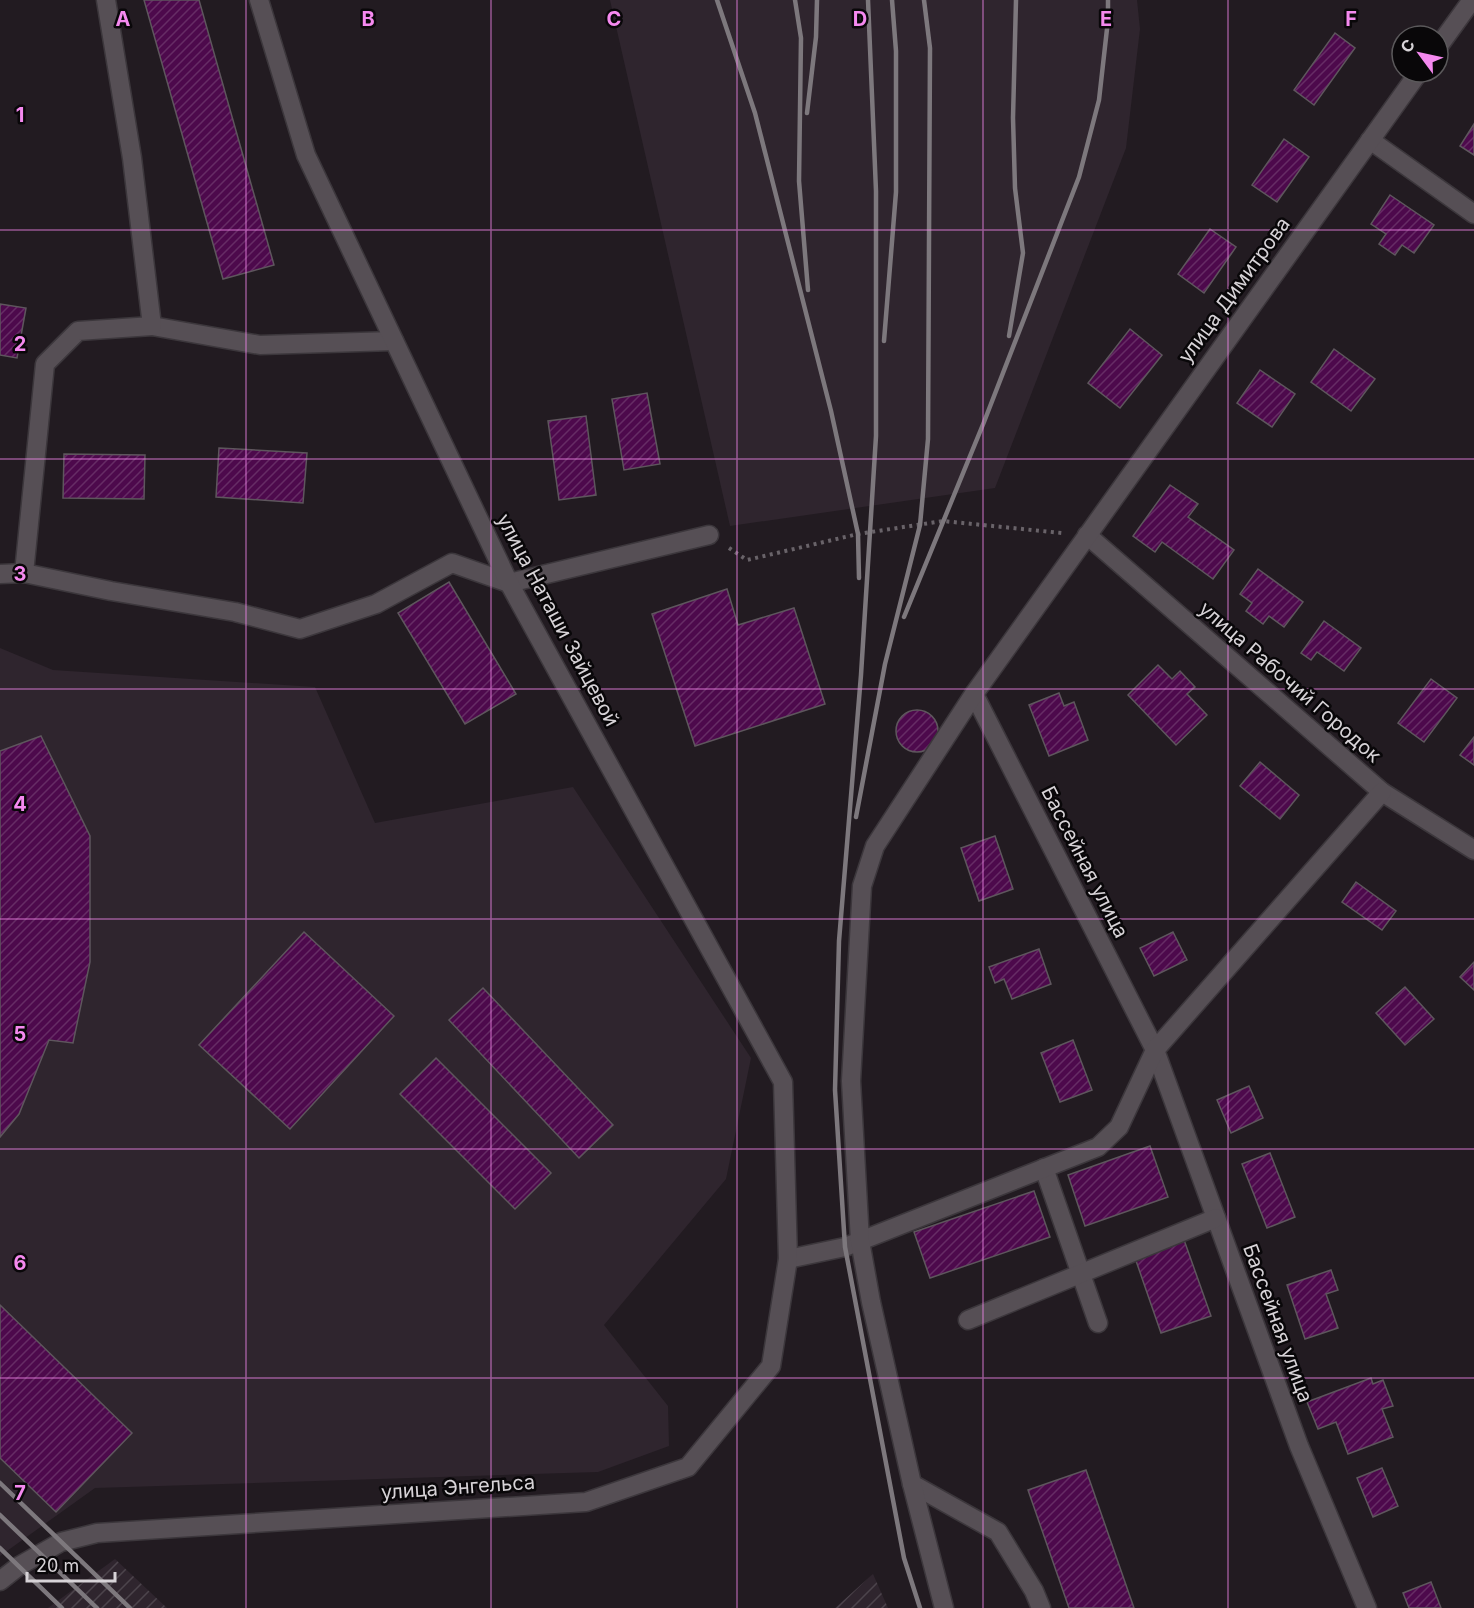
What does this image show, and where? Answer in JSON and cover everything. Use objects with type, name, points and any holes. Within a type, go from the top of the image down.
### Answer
[{"type":"street","points":[[106,0],[132,158],[152,326]]},
{"type":"street","name":"улица Наташи Зайцевой","points":[[259,0],[306,155],[509,583],[783,1082],[788,1259]]},
{"type":"street","points":[[1450,30],[1472,0]]},
{"type":"street","name":"улица Димитрова","points":[[860,1241],[851,1081],[862,886],[875,846],[974,694],[1410,84]]},
{"type":"street","points":[[1370,140],[1474,214]]},
{"type":"street","points":[[24,573],[45,364],[78,332],[152,326],[260,345],[394,340]]},
{"type":"street","points":[[0,574],[24,573],[111,591],[235,612],[300,629],[376,604],[452,564],[509,583],[709,535]]},
{"type":"street","name":"улица Рабочий Городок","points":[[1087,535],[1382,792],[1474,850]]},
{"type":"street","name":"Бассейная улица","points":[[974,694],[1155,1050],[1299,1446],[1367,1608]]},
{"type":"street","points":[[788,1259],[845,1247],[1098,1147],[1119,1127],[1155,1050],[1382,792]]},
{"type":"street","points":[[1044,1168],[1098,1323]]},
{"type":"street","points":[[968,1320],[1216,1218]]},
{"type":"street","points":[[860,1241],[870,1302],[912,1484],[944,1608]]},
{"type":"street","name":"улица Энгельса","points":[[0,1581],[19,1566],[61,1542],[97,1533],[586,1502],[688,1467],[771,1366],[788,1259]]},
{"type":"street","points":[[912,1484],[999,1532],[1034,1591],[1041,1608]]},
{"type":"path","points":[[709,535],[747,560],[858,534],[942,521],[1087,535]]},
{"type":"shaded area","points":[[610,0],[1137,0],[1140,29],[1126,148],[995,488],[730,526]]},
{"type":"shaded area","points":[[0,648],[53,670],[315,687],[375,823],[573,787],[751,1058],[726,1179],[604,1325],[668,1406],[669,1446],[598,1472],[95,1488],[0,1556]]},
{"type":"shaded area","points":[[115,1559],[167,1608],[48,1608]]},
{"type":"shaded area","points":[[873,1574],[888,1608],[835,1608]]},
{"type":"building","points":[[144,0],[199,0],[274,265],[223,279]]},
{"type":"building","points":[[1335,33],[1355,48],[1314,105],[1294,90]]},
{"type":"building","points":[[1474,124],[1474,155],[1460,146]]},
{"type":"building","points":[[1284,139],[1309,157],[1277,202],[1252,185]]},
{"type":"building","points":[[1390,195],[1434,225],[1414,253],[1402,245],[1395,255],[1379,244],[1386,234],[1371,224]]},
{"type":"building","points":[[1210,229],[1236,247],[1204,293],[1178,274]]},
{"type":"building","points":[[0,304],[26,308],[17,358],[0,355]]},
{"type":"building","points":[[1130,329],[1162,355],[1120,408],[1088,383]]},
{"type":"building","points":[[1334,349],[1375,379],[1351,411],[1311,382]]},
{"type":"building","points":[[1260,370],[1295,394],[1272,427],[1237,403]]},
{"type":"building","points":[[647,393],[660,464],[624,470],[612,399]]},
{"type":"building","points":[[586,416],[596,495],[559,500],[548,421]]},
{"type":"building","points":[[219,448],[307,453],[303,503],[216,497]]},
{"type":"building","points":[[64,454],[145,455],[144,499],[63,498]]},
{"type":"building","points":[[1170,485],[1198,504],[1188,517],[1234,550],[1213,579],[1162,542],[1155,552],[1133,536]]},
{"type":"building","points":[[1258,569],[1303,602],[1284,627],[1269,616],[1263,624],[1246,611],[1252,603],[1240,594]]},
{"type":"building","points":[[449,582],[516,694],[465,724],[398,613]]},
{"type":"building","points":[[727,589],[738,625],[794,608],[825,704],[695,746],[652,614]]},
{"type":"building","points":[[1324,621],[1361,648],[1344,671],[1317,652],[1311,660],[1301,653]]},
{"type":"building","points":[[1158,665],[1172,679],[1180,671],[1195,687],[1187,694],[1207,715],[1176,745],[1128,695]]},
{"type":"building","points":[[1431,679],[1457,698],[1424,742],[1398,723]]},
{"type":"building","points":[[1059,693],[1064,706],[1074,702],[1088,740],[1049,756],[1029,705]]},
{"type":"building","points":[[917,710],[932,716],[938,731],[932,746],[917,752],[902,746],[896,731],[902,716]]},
{"type":"building","points":[[41,736],[90,836],[90,962],[73,1043],[49,1040],[19,1114],[0,1137],[0,751]]},
{"type":"building","points":[[1474,737],[1474,765],[1460,755]]},
{"type":"building","points":[[1260,762],[1299,795],[1280,819],[1240,786]]},
{"type":"building","points":[[995,836],[1013,889],[979,901],[961,848]]},
{"type":"building","points":[[1356,882],[1396,911],[1382,930],[1342,902]]},
{"type":"building","points":[[304,932],[394,1016],[290,1129],[199,1045]]},
{"type":"building","points":[[1173,932],[1187,960],[1154,976],[1140,948]]},
{"type":"building","points":[[1039,949],[1051,984],[1012,999],[1004,979],[995,983],[989,967]]},
{"type":"building","points":[[1474,962],[1474,990],[1460,977]]},
{"type":"building","points":[[1405,987],[1434,1019],[1405,1045],[1376,1013]]},
{"type":"building","points":[[483,988],[613,1125],[579,1158],[449,1020]]},
{"type":"building","points":[[1073,1040],[1092,1090],[1060,1102],[1041,1053]]},
{"type":"building","points":[[436,1058],[551,1173],[515,1209],[400,1094]]},
{"type":"building","points":[[1249,1086],[1263,1118],[1231,1133],[1217,1100]]},
{"type":"building","points":[[1150,1146],[1168,1197],[1085,1226],[1068,1175]]},
{"type":"building","points":[[1270,1153],[1295,1217],[1267,1228],[1242,1164]]},
{"type":"building","points":[[1034,1191],[1050,1237],[930,1278],[914,1232]]},
{"type":"building","points":[[1183,1237],[1211,1316],[1161,1333],[1134,1255]]},
{"type":"building","points":[[1331,1270],[1338,1290],[1326,1294],[1338,1328],[1305,1339],[1287,1285]]},
{"type":"building","points":[[0,1305],[132,1433],[56,1512],[0,1458]]},
{"type":"building","points":[[1371,1378],[1373,1384],[1383,1380],[1393,1406],[1382,1409],[1393,1437],[1348,1454],[1336,1422],[1318,1429],[1307,1402]]},
{"type":"building","points":[[1382,1468],[1398,1506],[1373,1517],[1357,1478]]},
{"type":"building","points":[[1086,1470],[1134,1608],[1069,1608],[1028,1490]]},
{"type":"building","points":[[1431,1582],[1441,1608],[1409,1608],[1403,1593]]},
{"type":"railway","points":[[717,0],[755,113],[831,411],[858,534],[859,578]]},
{"type":"railway","points":[[795,0],[801,38],[799,181],[808,290]]},
{"type":"railway","points":[[807,113],[816,37],[817,0]]},
{"type":"railway","points":[[868,0],[876,191],[876,436],[861,675],[839,941],[835,1090],[845,1247],[904,1558],[920,1608]]},
{"type":"railway","points":[[884,341],[896,192],[896,51],[892,0]]},
{"type":"railway","points":[[856,817],[885,664],[920,525],[928,439],[930,48],[924,0]]},
{"type":"railway","points":[[1009,336],[1023,253],[1015,188],[1013,118],[1016,0]]},
{"type":"railway","points":[[904,617],[984,422],[1079,177],[1099,100],[1108,0]]},
{"type":"railway","points":[[0,1483],[130,1608]]},
{"type":"railway","points":[[0,1515],[97,1608]]},
{"type":"railway","points":[[0,1548],[62,1608]]}]
